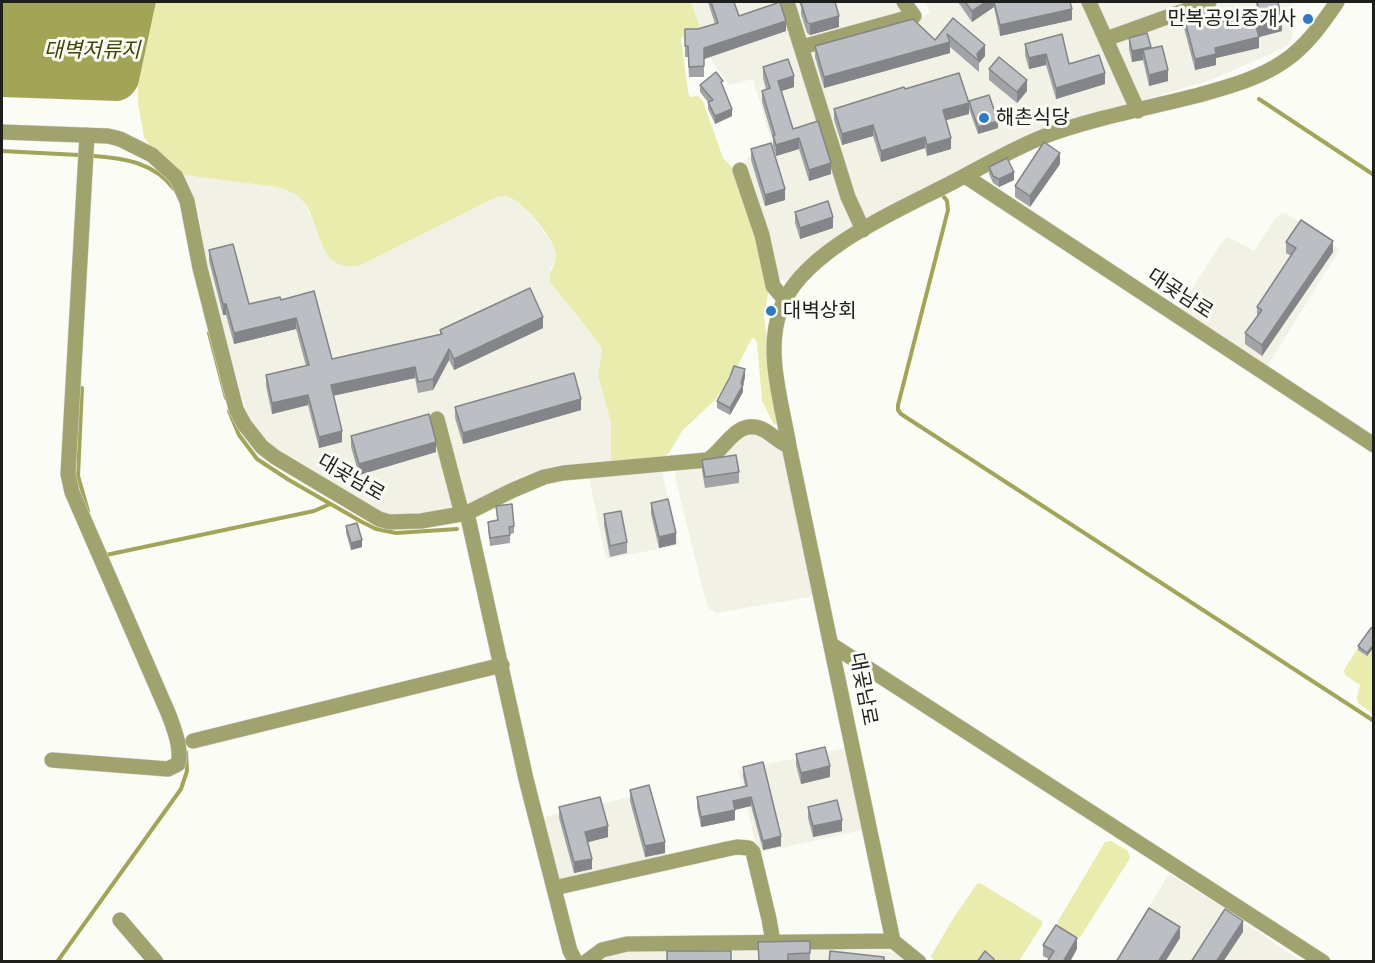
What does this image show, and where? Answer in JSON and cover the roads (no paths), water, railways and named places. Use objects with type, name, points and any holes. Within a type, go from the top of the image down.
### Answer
[{"type":"street","points":[[788,2],[848,197],[862,230]]},
{"type":"street","points":[[802,47],[914,16],[904,2]]},
{"type":"street","points":[[1089,2],[1138,111]]},
{"type":"street","points":[[1106,39],[1209,2]]},
{"type":"street","name":"대곶남로","points":[[893,941],[789,446],[776,371],[775,346],[779,313],[784,299],[814,263],[862,230],[1044,137],[1080,125],[1231,85],[1268,71],[1298,50],[1314,34],[1337,2]]},
{"type":"street","name":"대곶남로","points":[[2,132],[108,136],[136,146],[152,155],[177,177],[187,201],[200,268],[229,387],[240,416],[262,447],[275,458],[379,519],[401,522],[464,514],[544,477],[563,473],[707,460],[713,457],[732,435],[747,429],[762,430],[789,446]]},
{"type":"street","points":[[52,760],[168,769],[174,768],[180,759],[176,735],[169,715],[115,593],[68,474],[87,135]]},
{"type":"street","points":[[740,170],[762,236],[773,286],[784,299]]},
{"type":"street","name":"대곶남로","points":[[965,176],[1374,445]]},
{"type":"street","points":[[437,419],[502,664],[526,779],[570,951],[576,962]]},
{"type":"street","points":[[832,645],[1323,962]]},
{"type":"street","points":[[193,741],[502,664]]},
{"type":"street","points":[[554,888],[737,847],[749,848],[753,852],[770,919],[772,942]]},
{"type":"street","points":[[120,920],[156,962]]},
{"type":"street","points":[[586,962],[602,950],[627,944],[893,941],[919,962]]},
{"type":"water","name":"대벽저류지","points":[[2,2],[156,2],[138,85],[127,98],[117,101],[2,97]]},
{"type":"waterway","points":[[1259,99],[1374,175]]},
{"type":"waterway","points":[[2,151],[79,155]]},
{"type":"waterway","points":[[94,156],[127,160],[148,168],[158,173],[174,189]]},
{"type":"waterway","points":[[944,197],[948,210],[898,405],[901,414],[1374,721]]},
{"type":"waterway","points":[[209,333],[226,398]]},
{"type":"waterway","points":[[82,388],[78,476],[88,511]]},
{"type":"waterway","points":[[229,411],[239,435],[257,459],[362,522],[376,529],[396,533],[457,529]]},
{"type":"waterway","points":[[106,555],[314,511],[330,504]]},
{"type":"waterway","points":[[57,962],[181,789],[187,771],[186,752]]},
{"type":"place","name":"만복공인중개사","points":[[1308,19]]},
{"type":"place","name":"해촌식당","points":[[984,118]]},
{"type":"place","name":"대벽상회","points":[[771,311]]}]
